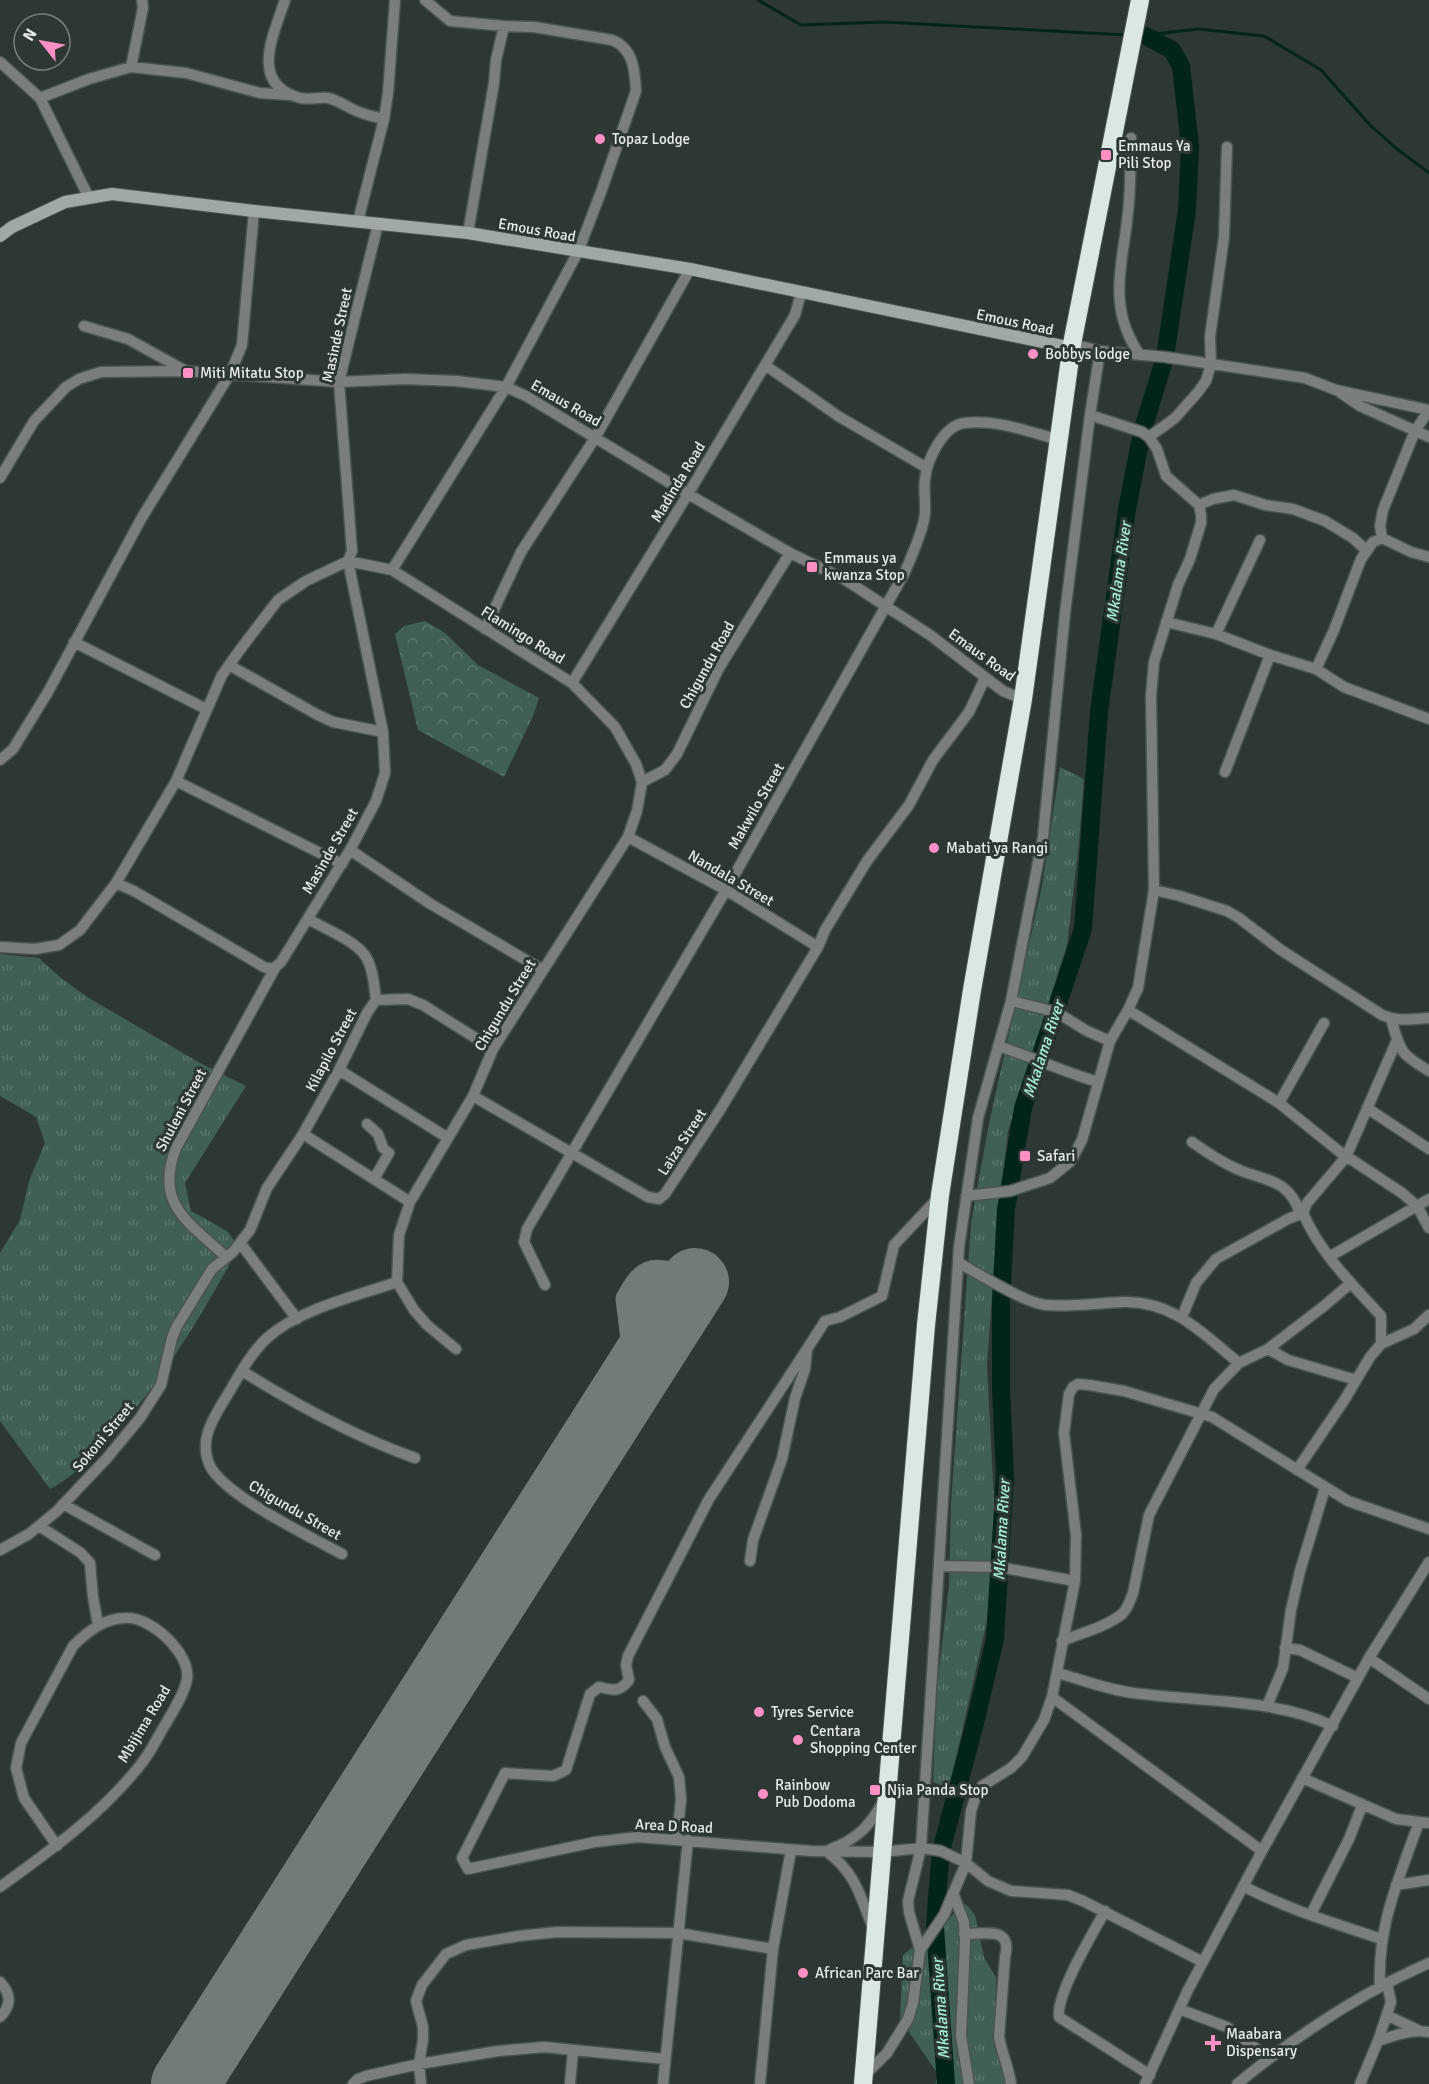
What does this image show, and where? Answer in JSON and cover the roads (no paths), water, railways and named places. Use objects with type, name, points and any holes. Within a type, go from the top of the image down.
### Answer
[{"type":"highway","points":[[863,2080],[925,1336],[940,1195],[972,990],[1023,699],[1072,346],[1140,0]]},
{"type":"street","points":[[131,67],[143,8],[142,0]]},
{"type":"street","points":[[285,0],[268,60],[270,75],[280,87],[302,99],[330,99],[363,114],[384,118]]},
{"type":"street","points":[[358,220],[384,118],[395,0]]},
{"type":"street","points":[[392,570],[506,387],[578,252],[602,192],[636,91],[635,75],[628,51],[622,44],[612,40],[534,27],[450,21],[425,0]]},
{"type":"street","points":[[468,233],[496,60],[504,26]]},
{"type":"street","points":[[0,62],[40,98],[89,198]]},
{"type":"street","points":[[40,98],[131,67],[186,73],[260,93],[293,95]]},
{"type":"street","points":[[1131,138],[1129,209],[1118,296],[1124,326],[1140,355]]},
{"type":"street","points":[[1149,437],[1175,418],[1198,392],[1206,381],[1211,364],[1210,337],[1224,237],[1227,147]]},
{"type":"street","name":"Emous Road","points":[[0,236],[12,227],[65,202],[112,194],[254,212],[358,220],[468,233],[690,269],[1072,346]]},
{"type":"street","points":[[0,760],[14,748],[48,692],[141,519],[230,374],[242,345],[254,212]]},
{"type":"street","name":"Masinde Street","points":[[275,968],[281,962],[350,850],[382,787],[386,761],[383,732],[348,561],[352,551],[339,382],[378,224]]},
{"type":"street","points":[[485,629],[521,552],[595,438],[690,269]]},
{"type":"street","name":"Madinda Road","points":[[573,683],[795,315],[801,293]]},
{"type":"street","points":[[84,326],[128,339],[184,370]]},
{"type":"street","points":[[1072,346],[1305,378],[1336,390],[1429,410],[1415,431],[1383,510],[1380,526],[1382,538]]},
{"type":"street","points":[[863,2080],[887,2053],[908,2019],[913,2003],[920,1950],[908,1902],[921,1848],[959,1263],[966,1196],[980,1109],[1011,1001],[1043,837],[1065,613],[1100,351]]},
{"type":"street","points":[[765,365],[838,416],[927,468]]},
{"type":"street","name":"Emaus Road","points":[[0,478],[34,421],[66,387],[79,379],[101,372],[184,370],[339,382],[405,379],[456,381],[506,387],[526,396],[790,553],[844,579],[930,635],[1003,691],[1023,699]]},
{"type":"street","points":[[1336,390],[1360,406],[1429,437]]},
{"type":"street","points":[[966,1196],[1010,1191],[1050,1178],[1071,1161],[1082,1140],[1110,1041],[1138,988],[1154,890],[1151,696],[1154,662],[1178,585],[1190,559],[1201,523],[1199,506],[1166,476],[1157,449],[1149,437],[1142,432],[1090,415]]},
{"type":"street","name":"Makwilo Street","points":[[545,1285],[526,1247],[524,1237],[887,607],[905,572],[924,520],[924,481],[927,468],[945,435],[952,428],[963,423],[995,424],[1059,440]]},
{"type":"street","points":[[1199,506],[1213,499],[1234,495],[1265,505],[1293,509],[1325,521],[1353,538],[1366,550]]},
{"type":"street","points":[[1316,669],[1334,630],[1354,575],[1366,550],[1373,542],[1382,538],[1411,552],[1429,557]]},
{"type":"street","points":[[1216,634],[1260,540]]},
{"type":"street","name":"Chigundu Road","points":[[642,782],[664,770],[677,754],[719,668],[790,553]]},
{"type":"street","points":[[0,947],[35,949],[59,945],[80,930],[116,882],[176,781],[206,709],[229,665],[278,600],[306,580],[348,561]]},
{"type":"street","name":"Flamingo Road","points":[[348,561],[392,570],[573,683],[615,728],[636,764],[642,782]]},
{"type":"street","points":[[1166,622],[1216,634],[1270,655],[1316,669],[1344,687],[1429,719]]},
{"type":"street","points":[[74,642],[206,709]]},
{"type":"street","points":[[1225,772],[1270,655]]},
{"type":"street","points":[[229,665],[333,722],[383,732]]},
{"type":"street","name":"Laiza Street","points":[[473,1096],[648,1197],[659,1199],[665,1194],[720,1110],[867,861],[909,805],[933,760],[969,712],[984,678]]},
{"type":"street","points":[[176,781],[342,864]]},
{"type":"street","name":"Chigundu Street","points":[[342,1554],[237,1494],[210,1466],[205,1444],[209,1425],[249,1359],[268,1338],[297,1319],[317,1310],[397,1282],[399,1235],[410,1202],[473,1096],[493,1048],[628,837],[637,811],[642,782]]},
{"type":"street","name":"Nandala Street","points":[[628,837],[726,890],[818,947]]},
{"type":"street","points":[[350,850],[429,903],[543,970]]},
{"type":"street","points":[[116,882],[264,967],[275,968]]},
{"type":"street","points":[[1154,890],[1180,896],[1233,915],[1281,950],[1391,1019],[1429,1018]]},
{"type":"street","points":[[308,919],[354,946],[364,955],[370,966],[376,1000]]},
{"type":"street","name":"Shuleni Street","points":[[226,1257],[179,1211],[168,1181],[170,1164],[176,1148],[275,968]]},
{"type":"street","name":"Kilapilo Street","points":[[303,1134],[376,1000],[408,999],[423,1005],[493,1048]]},
{"type":"street","points":[[1011,1001],[1056,1012],[1087,1031],[1110,1041]]},
{"type":"street","points":[[1128,1010],[1279,1103],[1346,1156],[1418,1206],[1429,1227]]},
{"type":"street","points":[[1391,1019],[1402,1052],[1407,1058],[1429,1071]]},
{"type":"street","points":[[1279,1103],[1324,1023]]},
{"type":"street","points":[[1182,1317],[1196,1283],[1216,1259],[1301,1213],[1346,1156],[1397,1040]]},
{"type":"street","points":[[998,1046],[1098,1082]]},
{"type":"street","points":[[339,1070],[448,1138]]},
{"type":"street","points":[[1367,1108],[1429,1149]]},
{"type":"street","points":[[367,1124],[378,1134],[383,1148],[389,1153],[374,1179]]},
{"type":"street","points":[[303,1134],[410,1202]]},
{"type":"street","name":"Sokoni Street","points":[[0,1550],[29,1534],[63,1504],[107,1458],[140,1418],[161,1385],[177,1326],[212,1269],[241,1244],[267,1188],[303,1134]]},
{"type":"street","points":[[1192,1142],[1239,1169],[1284,1187],[1329,1257],[1381,1316],[1381,1344]]},
{"type":"street","points":[[750,1562],[753,1540],[782,1459],[795,1398],[805,1369],[807,1349],[825,1321],[840,1317],[882,1296],[894,1245],[940,1195]]},
{"type":"street","points":[[1329,1257],[1429,1199]]},
{"type":"street","points":[[241,1244],[297,1319]]},
{"type":"street","points":[[959,1263],[1046,1305],[1143,1303],[1182,1317],[1239,1363]]},
{"type":"street","points":[[397,1282],[414,1310],[427,1325],[456,1349]]},
{"type":"street","points":[[1062,1641],[1110,1621],[1123,1613],[1128,1605],[1133,1593],[1149,1515],[1214,1389],[1239,1363],[1268,1349],[1351,1283]]},
{"type":"street","points":[[1297,1470],[1381,1344],[1390,1338],[1409,1332],[1429,1315]]},
{"type":"street","name":"Area D Road","points":[[807,1349],[709,1499],[628,1656],[626,1665],[629,1680],[623,1688],[615,1690],[598,1687],[590,1694],[566,1770],[554,1776],[505,1773],[462,1858],[468,1869],[615,1839],[638,1837],[791,1850],[882,1852],[921,1848],[941,1851],[966,1863],[988,1881],[1011,1891],[1068,1895],[1105,1911],[1203,1962]]},
{"type":"street","points":[[1268,1349],[1288,1360],[1356,1380]]},
{"type":"street","points":[[242,1371],[321,1419],[415,1458]]},
{"type":"street","points":[[920,1950],[944,1915],[966,1863],[976,1796],[982,1786],[1011,1768],[1022,1757],[1044,1720],[1052,1696],[1075,1581],[1076,1535],[1064,1432],[1072,1387],[1078,1384],[1089,1385],[1124,1392],[1202,1413],[1246,1437],[1325,1488],[1348,1500],[1429,1529]]},
{"type":"street","points":[[1268,1706],[1283,1668],[1300,1571],[1325,1488]]},
{"type":"street","points":[[63,1504],[154,1555]]},
{"type":"street","points":[[39,1526],[81,1553],[90,1563],[98,1625]]},
{"type":"street","points":[[1105,1911],[1074,1970],[1058,2009],[1059,2017],[1148,2079],[1179,2008],[1262,1851],[1369,1658],[1429,1562]]},
{"type":"street","points":[[939,1566],[999,1567],[1075,1581]]},
{"type":"street","name":"Mbijima Road","points":[[0,1887],[57,1846],[106,1804],[143,1762],[175,1707],[187,1678],[183,1659],[172,1642],[140,1620],[128,1617],[98,1625],[73,1646],[21,1743],[16,1768],[24,1798],[57,1846]]},
{"type":"street","points":[[1285,1648],[1300,1650],[1359,1678]]},
{"type":"street","points":[[1369,1658],[1429,1700]]},
{"type":"street","points":[[1058,1673],[1130,1693],[1268,1706],[1301,1714],[1333,1726]]},
{"type":"street","points":[[1052,1696],[1262,1851]]},
{"type":"street","points":[[643,1701],[657,1719],[665,1747],[679,1777],[681,1799],[683,1840],[678,1933],[663,2084]]},
{"type":"street","points":[[1302,1778],[1396,1820],[1424,1822],[1391,1897],[1381,1939],[1383,1985],[1391,2001],[1388,2016],[1360,2084]]},
{"type":"street","points":[[875,1935],[853,1878],[825,1851],[859,1834],[887,1796]]},
{"type":"street","points":[[1311,1914],[1349,1839],[1362,1806]]},
{"type":"street","points":[[760,2084],[773,1949],[791,1850]]},
{"type":"street","points":[[1396,1885],[1429,1880]]},
{"type":"street","points":[[1243,1886],[1273,1901],[1325,1921],[1381,1939]]},
{"type":"street","points":[[953,1893],[964,1922],[961,2036],[969,2084]]},
{"type":"street","points":[[421,2084],[419,2064],[423,2027],[417,2001],[422,1985],[446,1954],[466,1945],[557,1932],[678,1933],[773,1949]]},
{"type":"street","points":[[964,1934],[1000,1934],[1006,1939],[1008,1946],[1005,1957],[999,2037],[1011,2084]]},
{"type":"street","points":[[1237,2084],[1328,2015],[1429,1963]]},
{"type":"street","points":[[0,1982],[8,1991],[10,2000],[6,2011],[0,2017]]},
{"type":"street","points":[[1179,2008],[1227,2027],[1269,2058]]},
{"type":"street","points":[[1388,2016],[1423,2031]]},
{"type":"street","points":[[1378,2041],[1406,2032],[1423,2031]]},
{"type":"street","points":[[353,2084],[366,2076],[419,2064],[498,2051],[544,2047],[665,2059]]},
{"type":"street","points":[[570,2084],[573,2050]]},
{"type":"waterway","points":[[758,0],[801,25],[884,22],[1125,35]]},
{"type":"waterway","points":[[1138,36],[1198,29],[1264,36],[1321,70],[1370,125],[1429,173]]},
{"type":"waterway","name":"Mkalama River","points":[[946,2084],[935,1928],[937,1897],[941,1851],[995,1639],[1005,1475],[1001,1388],[1001,1302],[1006,1209],[1023,1108],[1083,929],[1099,712],[1127,509],[1142,432],[1165,357],[1187,210],[1190,146],[1181,66],[1172,50],[1146,36]]},
{"type":"place","name":"Topaz Lodge","points":[[600,139]]},
{"type":"place","name":"Emmaus Ya Pili Stop","points":[[1106,155]]},
{"type":"place","name":"Bobbys lodge","points":[[1033,354]]},
{"type":"place","name":"Miti Mitatu Stop","points":[[188,373]]},
{"type":"place","name":"Emmaus ya kwanza Stop","points":[[812,567]]},
{"type":"place","name":"Mabati ya Rangi","points":[[934,848]]},
{"type":"place","name":"Safari","points":[[1025,1156]]},
{"type":"place","name":"Tyres Service","points":[[759,1712]]},
{"type":"place","name":"Centara Shopping Center","points":[[798,1740]]},
{"type":"place","name":"Njia Panda Stop","points":[[875,1790]]},
{"type":"place","name":"Rainbow Pub Dodoma","points":[[763,1794]]},
{"type":"place","name":"African Parc Bar","points":[[803,1973]]},
{"type":"place","name":"Maabara Dispensary","points":[[1213,2043]]}]
